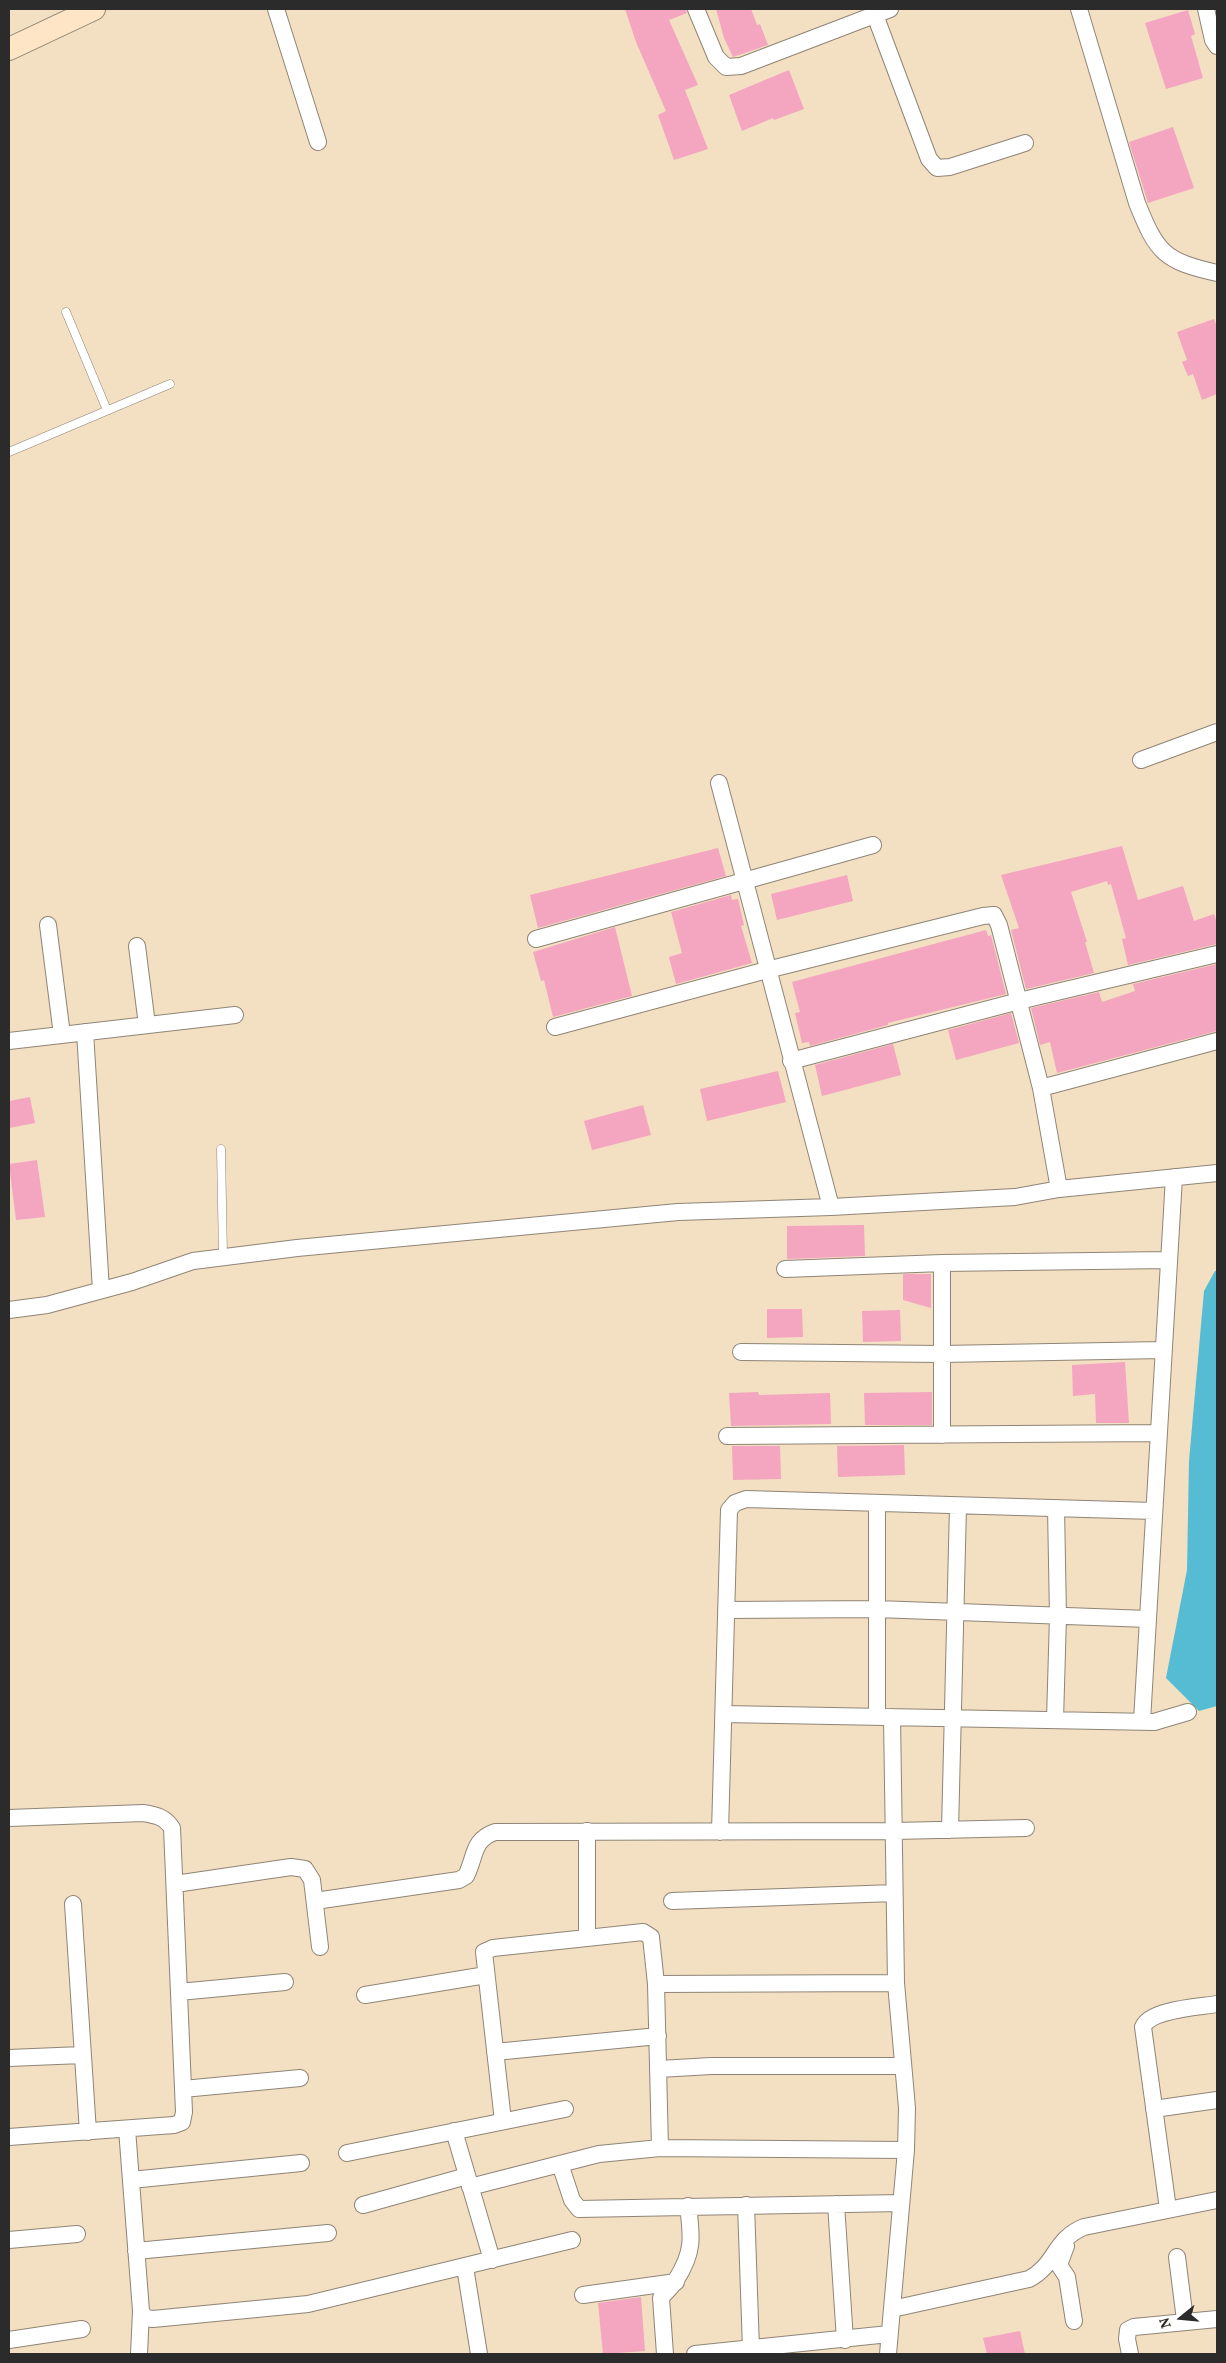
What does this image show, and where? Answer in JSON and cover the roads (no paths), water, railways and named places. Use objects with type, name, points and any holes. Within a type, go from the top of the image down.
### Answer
[{"type":"main road","points":[[9,48],[94,9]]},
{"type":"street","points":[[276,9],[318,142]]},
{"type":"street","points":[[696,9],[716,57],[726,67],[741,66],[882,12],[929,159],[937,168],[950,167],[1025,143]]},
{"type":"street","points":[[1079,9],[1134,193],[1148,230],[1161,250],[1176,262],[1217,273]]},
{"type":"street","points":[[1206,9],[1217,46]]},
{"type":"street","points":[[1141,760],[1217,732]]},
{"type":"street","points":[[719,783],[830,1207]]},
{"type":"street","points":[[536,939],[873,845]]},
{"type":"street","points":[[555,1027],[767,970],[983,916],[994,915],[999,925],[1040,1088],[1059,1189]]},
{"type":"street","points":[[48,925],[62,1035]]},
{"type":"street","points":[[137,946],[148,1025]]},
{"type":"street","points":[[790,1060],[1019,1001],[1217,954]]},
{"type":"street","points":[[9,1041],[235,1015]]},
{"type":"street","points":[[84,1032],[101,1290]]},
{"type":"street","points":[[1040,1088],[1217,1040]]},
{"type":"street","points":[[9,1310],[47,1305],[193,1261],[223,1257],[490,1228],[678,1212],[830,1207],[1015,1196],[1059,1189],[1217,1173]]},
{"type":"street","points":[[1142,1721],[1174,1178]]},
{"type":"street","points":[[785,1269],[942,1263],[1168,1260]]},
{"type":"street","points":[[942,1263],[942,1434]]},
{"type":"street","points":[[741,1352],[942,1354],[1163,1350]]},
{"type":"street","points":[[727,1436],[1158,1433]]},
{"type":"street","points":[[720,1832],[730,1510],[735,1503],[746,1499],[1154,1511]]},
{"type":"street","points":[[877,1503],[877,1609],[894,1831],[896,1983],[906,2108],[906,2150],[888,2354]]},
{"type":"street","points":[[950,1830],[958,1506]]},
{"type":"street","points":[[1055,1720],[1058,1616],[1056,1508]]},
{"type":"street","points":[[726,1610],[877,1609],[1148,1619]]},
{"type":"street","points":[[724,1714],[1154,1722],[1188,1712]]},
{"type":"street","points":[[9,1818],[143,1814],[158,1816],[168,1821],[172,1828],[183,2089],[182,2122],[174,2126],[9,2137]]},
{"type":"street","points":[[315,1901],[459,1880],[466,1876],[477,1844],[484,1836],[495,1832],[894,1831],[1026,1828]]},
{"type":"street","points":[[587,1832],[587,1937]]},
{"type":"street","points":[[175,1884],[291,1867],[305,1869],[312,1880],[320,1946]]},
{"type":"street","points":[[672,1901],[894,1893]]},
{"type":"street","points":[[73,1904],[88,2132]]},
{"type":"street","points":[[503,2121],[483,1958],[488,1949],[643,1932],[651,1936],[656,1984],[660,2148]]},
{"type":"street","points":[[365,1995],[486,1974]]},
{"type":"street","points":[[180,1992],[285,1982]]},
{"type":"street","points":[[656,1984],[896,1983]]},
{"type":"street","points":[[1168,2209],[1143,2027],[1145,2022],[1159,2014],[1217,2004]]},
{"type":"street","points":[[495,2052],[658,2036]]},
{"type":"street","points":[[9,2058],[82,2055]]},
{"type":"street","points":[[659,2069],[711,2066],[902,2066]]},
{"type":"street","points":[[183,2089],[300,2078]]},
{"type":"street","points":[[1154,2109],[1217,2100]]},
{"type":"street","points":[[347,2153],[565,2110]]},
{"type":"street","points":[[127,2129],[141,2311],[139,2354]]},
{"type":"street","points":[[454,2131],[492,2260]]},
{"type":"street","points":[[363,2205],[468,2181],[560,2164],[599,2154],[660,2148],[906,2150]]},
{"type":"street","points":[[131,2180],[301,2163]]},
{"type":"street","points":[[560,2164],[572,2200],[579,2209],[900,2203]]},
{"type":"street","points":[[892,2309],[1029,2279],[1041,2272],[1062,2241],[1071,2232],[1084,2227],[1217,2200]]},
{"type":"street","points":[[836,2204],[845,2340]]},
{"type":"street","points":[[746,2205],[751,2349]]},
{"type":"street","points":[[665,2354],[661,2298],[676,2282],[687,2260],[693,2239],[688,2206]]},
{"type":"street","points":[[1071,2232],[1059,2265],[1068,2277],[1074,2321]]},
{"type":"street","points":[[136,2251],[328,2233]]},
{"type":"street","points":[[9,2240],[77,2234]]},
{"type":"street","points":[[141,2311],[145,2318],[153,2319],[308,2304],[572,2240]]},
{"type":"street","points":[[1177,2257],[1185,2320]]},
{"type":"street","points":[[465,2267],[479,2354]]},
{"type":"street","points":[[582,2295],[676,2282]]},
{"type":"street","points":[[1130,2354],[1127,2339],[1128,2330],[1185,2320],[1217,2319]]},
{"type":"street","points":[[9,2340],[82,2329]]},
{"type":"street","points":[[695,2354],[751,2349],[782,2350],[889,2334]]},
{"type":"lane","points":[[66,312],[107,410]]},
{"type":"lane","points":[[9,452],[170,384]]},
{"type":"lane","points":[[221,1149],[223,1257]]},
{"type":"water","points":[[1215,1271],[1217,1271],[1217,1706],[1199,1711],[1166,1678],[1187,1570],[1189,1461],[1204,1291]]}]
